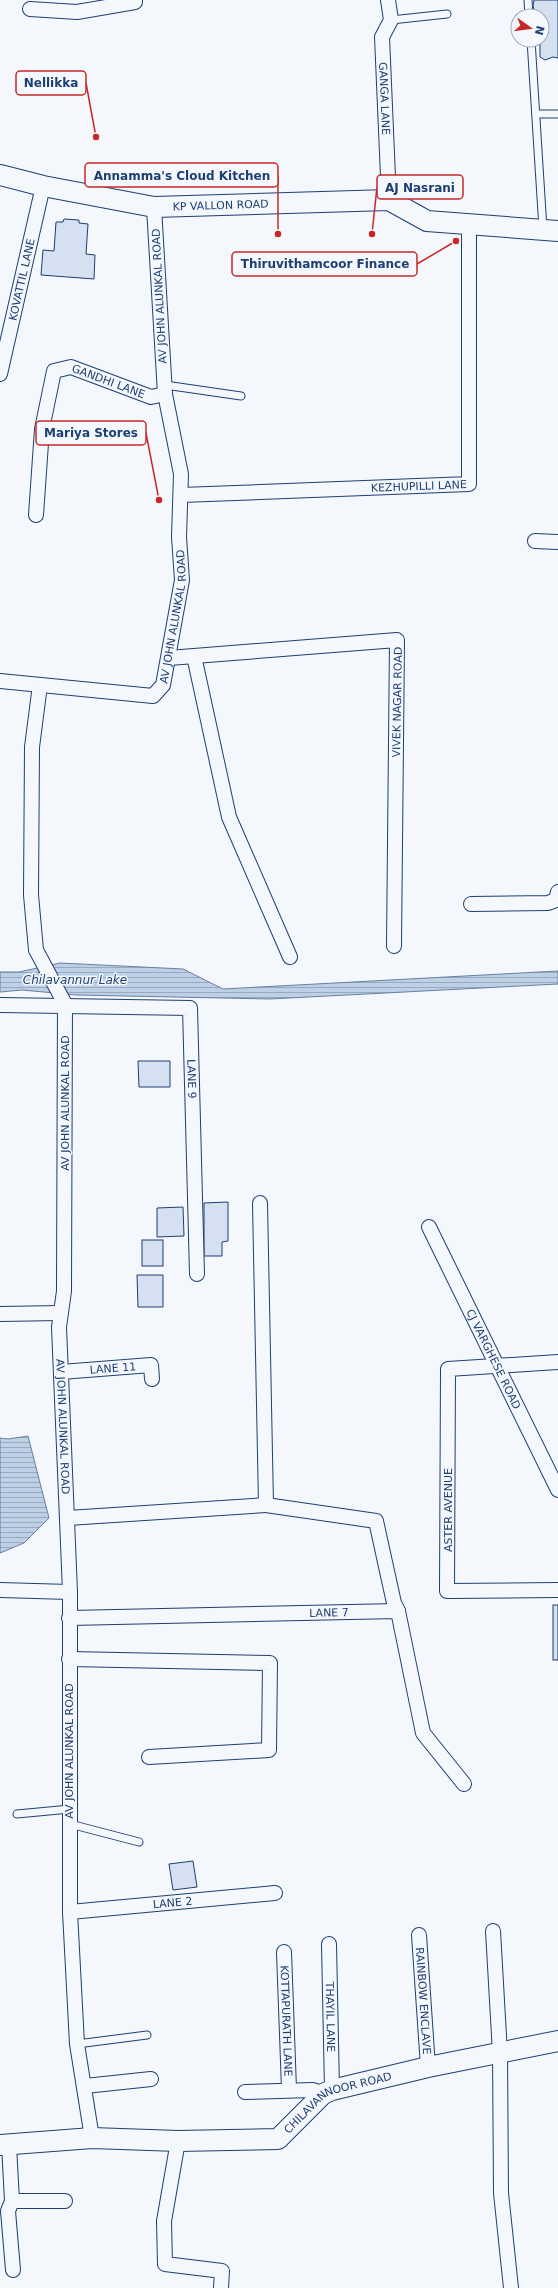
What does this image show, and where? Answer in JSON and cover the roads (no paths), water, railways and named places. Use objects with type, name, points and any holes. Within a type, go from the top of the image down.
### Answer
[{"type":"street","points":[[30,9],[77,12],[135,2],[135,0]]},
{"type":"street","points":[[388,0],[391,20]]},
{"type":"street","name":"GANGA LANE","points":[[389,200],[382,37],[391,20]]},
{"type":"street","name":"KP VALLON ROAD","points":[[0,175],[43,186],[154,206],[389,200]]},
{"type":"street","name":"KOVATTIL LANE","points":[[0,374],[43,186]]},
{"type":"street","points":[[389,200],[427,221],[551,230]]},
{"type":"street","name":"AV JOHN ALUNKAL ROAD","points":[[92,2138],[85,2086],[77,2044],[70,1912],[70,1592],[59,1327],[64,1291],[65,1004],[36,950],[30,895],[32,747],[40,685],[153,696],[163,685],[182,580],[180,537],[181,474],[165,389],[154,206]]},
{"type":"street","name":"KEZHUPILLI LANE","points":[[181,495],[468,484],[469,224]]},
{"type":"street","name":"GANDHI LANE","points":[[36,515],[42,430],[54,371],[71,367],[152,397],[165,389]]},
{"type":"street","points":[[535,541],[558,542]]},
{"type":"street","name":"VIVEK NAGAR ROAD","points":[[169,658],[398,640],[394,946]]},
{"type":"street","points":[[194,656],[229,817],[290,958]]},
{"type":"street","points":[[0,681],[40,685]]},
{"type":"street","points":[[471,904],[548,903],[556,900],[558,892]]},
{"type":"street","points":[[0,1005],[65,1004]]},
{"type":"street","name":"LANE 9","points":[[65,1004],[190,1008],[197,1274]]},
{"type":"street","points":[[260,1204],[266,1505]]},
{"type":"street","name":"CJ VARGHESE ROAD","points":[[429,1227],[558,1490]]},
{"type":"street","points":[[0,1314],[60,1313]]},
{"type":"street","points":[[499,1367],[558,1362]]},
{"type":"street","name":"LANE 11","points":[[61,1372],[151,1365],[152,1379]]},
{"type":"street","name":"ASTER AVENUE","points":[[499,1367],[448,1369],[447,1591],[558,1590]]},
{"type":"street","points":[[68,1518],[295,1504]]},
{"type":"street","points":[[266,1505],[376,1521],[394,1603],[398,1611],[423,1732],[464,1784]]},
{"type":"street","points":[[0,1590],[70,1592]]},
{"type":"street","name":"LANE 7","points":[[69,1618],[398,1611]]},
{"type":"street","points":[[69,1659],[270,1663],[269,1750],[149,1757]]},
{"type":"street","name":"LANE 2","points":[[70,1912],[275,1893]]},
{"type":"street","points":[[493,1931],[500,2053],[501,2193],[511,2288]]},
{"type":"street","name":"RAINBOW ENCLAVE","points":[[419,1935],[428,2067]]},
{"type":"street","name":"THAYIL LANE","points":[[328,2092],[329,1944]]},
{"type":"street","name":"KOTTAPURATH LANE","points":[[284,1952],[289,2090]]},
{"type":"street","name":"CHILAVANNOOR ROAD","points":[[4,2145],[92,2138],[178,2141],[278,2139],[328,2092],[428,2067],[558,2041]]},
{"type":"street","points":[[85,2086],[151,2079]]},
{"type":"street","name":"KOTTAPURATH LANE","points":[[245,2092],[313,2090],[328,2092]]},
{"type":"street","points":[[178,2141],[164,2222],[166,2264],[222,2271],[221,2288]]},
{"type":"street","points":[[4,2145],[12,2201],[8,2211],[13,2270]]},
{"type":"street","points":[[12,2201],[65,2201]]},
{"type":"lane","points":[[391,20],[447,14]]},
{"type":"lane","points":[[532,48],[536,114],[551,230]]},
{"type":"lane","points":[[536,114],[558,114]]},
{"type":"lane","points":[[165,389],[241,396]]},
{"type":"lane","points":[[17,1814],[70,1810]]},
{"type":"lane","points":[[70,1824],[140,1842]]},
{"type":"lane","points":[[77,2044],[147,2035]]},
{"type":"water","name":"Chilavannur Lake","points":[[60,963],[183,969],[223,989],[558,971],[558,984],[270,999],[76,995],[22,990],[0,992],[0,972],[19,972]]},
{"type":"water","points":[[28,1436],[49,1518],[24,1543],[0,1553],[0,1438],[8,1439]]},
{"type":"place","name":"Nellikka","points":[[96,137]]},
{"type":"place","name":"Annamma's Cloud Kitchen","points":[[278,234]]},
{"type":"place","name":"AJ Nasrani","points":[[372,234]]},
{"type":"place","name":"Thiruvithamcoor Finance","points":[[456,241]]},
{"type":"place","name":"Mariya Stores","points":[[159,500]]}]
